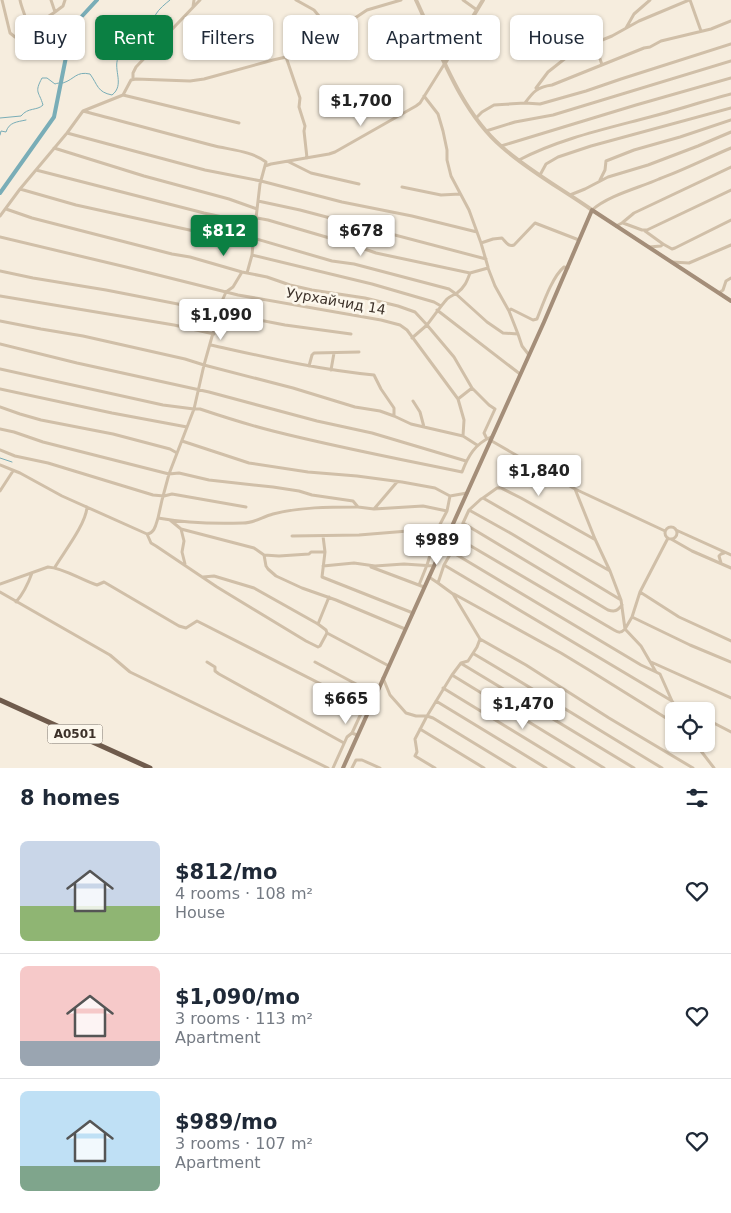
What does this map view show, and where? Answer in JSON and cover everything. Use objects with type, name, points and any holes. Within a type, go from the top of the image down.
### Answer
[{"type":"highway","name":"A0501","points":[[0,700],[150,768]]},
{"type":"main road","points":[[343,768],[424,587],[446,544],[489,439],[529,355],[592,210],[731,301]]},
{"type":"street","points":[[2,0],[10,33],[15,37]]},
{"type":"street","points":[[20,0],[25,15]]},
{"type":"street","points":[[51,0],[55,12]]},
{"type":"street","points":[[50,15],[63,6],[66,0]]},
{"type":"street","points":[[193,8],[194,0]]},
{"type":"street","points":[[123,95],[133,79],[136,67],[200,0]]},
{"type":"street","points":[[296,0],[314,10],[318,15]]},
{"type":"street","points":[[358,16],[366,10],[401,0]]},
{"type":"street","points":[[416,0],[453,81],[486,131],[518,160],[592,210],[616,197],[731,148]]},
{"type":"street","points":[[463,0],[476,10]]},
{"type":"street","points":[[265,167],[335,152],[416,106],[445,63],[483,0]]},
{"type":"street","points":[[626,28],[634,14],[650,0]]},
{"type":"street","points":[[603,39],[638,21],[689,0],[700,31]]},
{"type":"street","points":[[534,91],[542,86],[552,85],[662,41],[711,29],[731,20]]},
{"type":"street","points":[[476,118],[494,105],[540,104],[731,44]]},
{"type":"street","points":[[133,79],[190,81],[204,79],[283,57]]},
{"type":"street","points":[[287,60],[300,98],[299,107],[305,126],[307,158]]},
{"type":"street","points":[[525,103],[548,72],[563,60]]},
{"type":"street","points":[[600,60],[602,65]]},
{"type":"street","points":[[486,131],[514,122],[553,115],[731,61]]},
{"type":"street","points":[[501,146],[731,78]]},
{"type":"street","points":[[518,160],[537,150],[560,142],[731,94]]},
{"type":"street","points":[[0,216],[83,111],[123,95],[239,123]]},
{"type":"street","points":[[424,96],[438,114],[451,176],[478,232],[495,286],[509,311],[522,346],[529,355]]},
{"type":"street","points":[[540,175],[546,164],[558,157],[591,146],[731,108]]},
{"type":"street","points":[[83,111],[255,155],[266,162],[258,201],[252,255],[247,273]]},
{"type":"street","points":[[600,180],[605,170],[606,161],[634,150],[731,120]]},
{"type":"street","points":[[570,195],[600,180],[689,149],[731,132]]},
{"type":"street","points":[[67,133],[204,170],[478,232]]},
{"type":"street","points":[[54,148],[144,176],[229,199],[257,209]]},
{"type":"street","points":[[288,161],[311,173],[359,184]]},
{"type":"street","points":[[616,226],[634,213],[731,167]]},
{"type":"street","points":[[36,170],[204,213],[255,224]]},
{"type":"street","points":[[402,187],[440,195],[460,194]]},
{"type":"street","points":[[20,189],[76,205],[253,244]]},
{"type":"street","points":[[644,230],[648,230],[731,190]]},
{"type":"street","points":[[258,201],[300,210],[486,259]]},
{"type":"street","points":[[6,209],[32,218],[190,257],[267,277],[290,285],[365,298],[415,312],[454,356],[472,388],[495,409],[484,433],[489,439],[575,489],[665,531]]},
{"type":"street","points":[[256,218],[376,253],[470,272],[488,268]]},
{"type":"street","points":[[623,222],[644,230],[672,249],[731,220]]},
{"type":"street","points":[[481,244],[493,239],[502,238],[508,245],[512,246],[535,223],[580,240]]},
{"type":"street","name":"Уурхайчид 14","points":[[0,238],[238,295],[400,325],[407,330],[458,399]]},
{"type":"street","points":[[253,238],[449,289],[479,316],[502,333],[518,334]]},
{"type":"street","points":[[649,247],[658,247],[663,244]]},
{"type":"street","points":[[672,262],[689,263],[731,245]]},
{"type":"street","points":[[252,255],[372,284],[434,302],[441,306]]},
{"type":"street","points":[[509,311],[511,309],[532,320],[537,319],[555,278],[561,269],[564,267],[568,268]]},
{"type":"street","points":[[0,271],[302,328],[351,334]]},
{"type":"street","points":[[147,534],[154,530],[169,474],[194,409],[204,365],[226,292],[233,287],[242,272]]},
{"type":"street","points":[[412,338],[427,325],[449,297],[464,287],[470,272]]},
{"type":"street","points":[[718,293],[723,290],[726,281],[731,278]]},
{"type":"street","points":[[0,296],[156,322],[214,334]]},
{"type":"street","points":[[437,310],[520,374]]},
{"type":"street","points":[[0,321],[83,336],[184,359],[293,388],[355,407],[380,411],[411,424],[462,436],[477,445]]},
{"type":"street","points":[[0,344],[209,392],[372,434],[466,461]]},
{"type":"street","points":[[211,345],[309,366],[374,375],[394,408],[394,416]]},
{"type":"street","points":[[309,366],[314,353],[359,352]]},
{"type":"street","points":[[331,370],[334,353]]},
{"type":"street","points":[[0,369],[163,405],[200,409],[322,443],[462,472],[466,461],[477,445],[489,439]]},
{"type":"street","points":[[462,436],[464,420],[458,399],[472,388]]},
{"type":"street","points":[[0,389],[187,427]]},
{"type":"street","points":[[413,401],[420,412],[424,426]]},
{"type":"street","points":[[0,407],[27,416],[112,434],[170,449],[177,453]]},
{"type":"street","points":[[0,429],[169,474],[178,473],[209,480],[299,491],[312,495],[353,501],[358,507]]},
{"type":"street","points":[[182,441],[249,463],[308,472],[357,476],[435,488],[450,496],[467,493]]},
{"type":"street","points":[[0,450],[15,456],[48,463],[153,495],[164,496],[172,494],[246,507]]},
{"type":"street","points":[[0,465],[62,496],[147,534],[151,543],[217,587],[316,646],[320,646],[327,634]]},
{"type":"street","points":[[0,491],[13,471]]},
{"type":"street","points":[[374,509],[397,482]]},
{"type":"street","points":[[438,583],[444,565],[459,539],[469,510],[481,498],[497,488],[501,488],[521,498],[595,539]]},
{"type":"street","points":[[575,489],[622,600],[625,629],[641,646],[656,672]]},
{"type":"street","points":[[419,585],[427,565],[436,532],[447,510],[450,496]]},
{"type":"street","points":[[483,498],[610,571]]},
{"type":"street","points":[[158,518],[211,523],[245,523],[259,520],[272,514],[325,507],[374,509],[423,506],[447,510]]},
{"type":"street","points":[[55,568],[76,534],[85,515],[86,507]]},
{"type":"street","points":[[469,510],[622,600]]},
{"type":"street","points":[[170,520],[181,529],[245,545],[258,550],[264,555],[279,556],[326,552]]},
{"type":"street","points":[[463,523],[608,610],[618,610],[622,605]]},
{"type":"street","points":[[665,531],[667,528],[674,528],[729,554]]},
{"type":"street","points":[[181,529],[184,541],[182,552],[185,564]]},
{"type":"street","points":[[459,539],[614,630],[621,632],[632,617],[640,592],[669,539],[676,537],[676,530]]},
{"type":"street","points":[[292,536],[359,535],[408,531],[436,532]]},
{"type":"street","points":[[665,531],[665,536],[669,539],[731,568]]},
{"type":"street","points":[[323,536],[326,552],[322,577],[413,613]]},
{"type":"street","points":[[435,539],[446,544],[452,552],[640,665],[660,674],[672,701]]},
{"type":"street","points":[[446,544],[459,539]]},
{"type":"street","points":[[722,564],[720,556],[722,553],[729,554]]},
{"type":"street","points":[[264,555],[266,566],[276,576],[406,628]]},
{"type":"street","points":[[323,566],[344,563],[375,566],[404,564],[434,566]]},
{"type":"street","points":[[363,564],[424,587]]},
{"type":"street","points":[[444,565],[672,701]]},
{"type":"street","points":[[0,584],[48,567],[55,568],[96,586],[104,582],[179,626],[186,628],[197,621],[364,706]]},
{"type":"street","points":[[16,602],[22,595],[32,572]]},
{"type":"street","points":[[203,577],[214,576],[254,588],[318,624],[326,630],[327,634],[389,666]]},
{"type":"street","points":[[429,577],[453,594],[589,670],[665,718]]},
{"type":"street","points":[[0,592],[110,655],[130,672],[328,768]]},
{"type":"street","points":[[640,592],[679,617],[731,641]]},
{"type":"street","points":[[453,594],[480,639],[526,665],[609,718],[693,768]]},
{"type":"street","points":[[318,624],[329,597]]},
{"type":"street","points":[[632,617],[731,662]]},
{"type":"street","points":[[435,768],[415,756],[417,752],[415,739],[443,688],[461,663],[468,661],[474,654],[480,639]]},
{"type":"street","points":[[474,654],[662,768]]},
{"type":"street","points":[[207,662],[215,667],[215,671],[219,674],[344,743]]},
{"type":"street","points":[[315,662],[371,692],[333,768]]},
{"type":"street","points":[[650,662],[731,698]]},
{"type":"street","points":[[461,663],[634,768]]},
{"type":"street","points":[[452,675],[604,768]]},
{"type":"street","points":[[383,678],[390,694],[406,714],[433,718],[515,768]]},
{"type":"street","points":[[443,688],[574,768]]},
{"type":"street","points":[[436,701],[546,768]]},
{"type":"street","points":[[550,718],[557,704]]},
{"type":"street","points":[[556,721],[563,708]]},
{"type":"street","points":[[715,724],[731,732]]},
{"type":"street","points":[[420,730],[484,768]]},
{"type":"street","points":[[352,733],[357,735]]},
{"type":"street","points":[[701,752],[714,767]]},
{"type":"street","points":[[352,768],[356,760],[362,760],[380,768]]},
{"type":"waterway","points":[[0,193],[54,117],[72,27],[97,0]]},
{"type":"waterway","points":[[0,118],[21,116],[27,111],[43,105],[38,92],[42,78],[47,78],[55,84],[63,83],[78,74],[90,74],[98,88],[112,95],[118,87],[117,63],[120,54],[125,48],[143,37],[151,27],[157,12],[170,0]]},
{"type":"waterway","points":[[0,135],[1,131],[6,132],[11,124],[26,120]]},
{"type":"waterway","points":[[0,458],[12,462]]}]
